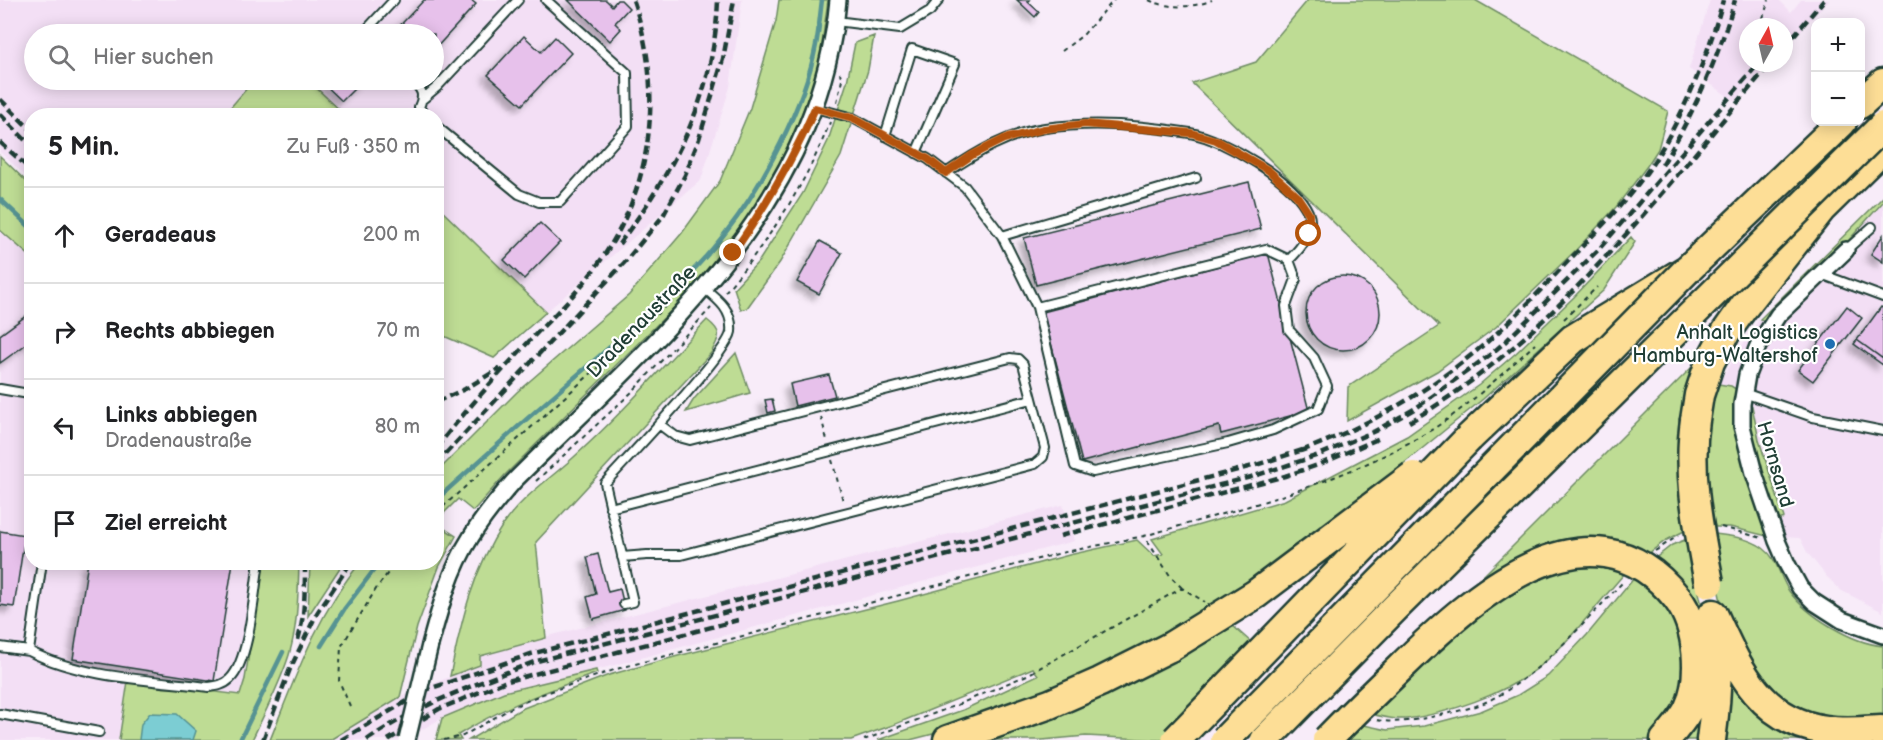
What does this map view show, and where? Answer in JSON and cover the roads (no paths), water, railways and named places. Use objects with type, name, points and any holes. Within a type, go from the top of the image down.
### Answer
[{"type":"highway","points":[[1865,99],[1883,83]]},
{"type":"highway","points":[[1225,740],[1688,269],[1838,126]]},
{"type":"highway","points":[[1265,740],[1396,607],[1883,126]]},
{"type":"highway","points":[[1287,740],[1542,484],[1883,148]]},
{"type":"highway","points":[[1711,740],[1716,708],[1718,667],[1709,583],[1696,513],[1691,465],[1691,446],[1703,380],[1717,348],[1737,316],[1821,209]]},
{"type":"highway","points":[[1176,740],[1470,438],[1573,339],[1688,269]]},
{"type":"highway","points":[[948,740],[1050,704],[1170,647],[1256,594],[1406,481],[1470,438]]},
{"type":"highway","points":[[1327,740],[1435,634],[1475,600],[1517,572],[1540,562],[1564,555],[1587,552],[1621,558],[1653,574],[1677,598],[1686,613],[1695,648],[1697,674],[1688,710],[1665,740]]},
{"type":"highway","points":[[1713,614],[1751,688],[1777,712],[1796,722],[1828,730],[1881,730]]},
{"type":"street","name":"Dradenaustraße","points":[[407,740],[442,601],[471,536],[514,481],[674,322],[733,253],[761,212],[798,147],[815,108],[831,53],[838,0]]},
{"type":"street","name":"Hornsand","points":[[1846,250],[1778,315],[1758,346],[1747,375],[1742,426],[1754,473],[1786,564],[1800,588],[1814,602],[1842,620],[1883,635]]},
{"type":"lane","points":[[373,24],[394,0]]},
{"type":"lane","points":[[444,79],[518,0]]},
{"type":"lane","points":[[444,133],[519,194],[539,202],[560,202],[628,126],[627,74],[546,0]]},
{"type":"lane","points":[[836,21],[900,29],[930,10],[939,0]]},
{"type":"lane","points":[[885,136],[912,49],[955,64],[916,153]]},
{"type":"lane","points":[[422,90],[424,98]]},
{"type":"lane","points":[[420,108],[424,98],[433,90]]},
{"type":"lane","points":[[815,108],[853,118],[916,153],[946,173],[965,187],[1002,236],[1037,307],[1075,466],[1093,472],[1228,443],[1273,430],[1318,409],[1327,386],[1314,358],[1289,330],[1286,306],[1296,279],[1289,260],[1266,249],[1037,307]]},
{"type":"lane","points":[[946,173],[972,155],[1004,139],[1044,129],[1085,124],[1191,133],[1216,140],[1268,170],[1297,196],[1309,214],[1309,234],[1303,247],[1289,260]]},
{"type":"lane","points":[[1002,236],[1196,178]]},
{"type":"lane","points":[[1846,250],[1872,226]]},
{"type":"lane","points":[[1821,274],[1883,297]]},
{"type":"lane","points":[[624,604],[633,602],[605,483],[726,345],[731,329],[727,309],[704,288]]},
{"type":"lane","points":[[622,557],[681,555],[1035,464],[1043,457],[1045,448],[1023,364],[1018,359],[1010,358],[690,440],[675,436],[659,424]]},
{"type":"lane","points":[[0,389],[24,393]]},
{"type":"lane","points":[[1744,393],[1813,417],[1883,431]]},
{"type":"lane","points":[[610,507],[1032,399]]},
{"type":"lane","points":[[29,651],[41,570]]},
{"type":"lane","points":[[0,646],[29,651],[51,662],[82,670],[209,687],[222,685],[239,667],[246,646],[258,570]]},
{"type":"lane","points":[[0,714],[99,732]]},
{"type":"water","points":[[150,713],[177,714],[196,731],[193,740],[139,740],[141,724]]},
{"type":"waterway","points":[[444,493],[668,296],[726,232],[768,168],[792,118],[810,68],[817,39],[822,0]]},
{"type":"waterway","points":[[0,199],[24,222]]},
{"type":"waterway","points":[[321,646],[345,608],[374,570]]},
{"type":"waterway","points":[[240,740],[283,652]]},
{"type":"railway","points":[[444,438],[497,376],[584,283],[617,234],[631,203],[642,170],[648,136],[650,102],[643,33],[633,0]]},
{"type":"railway","points":[[619,244],[658,187],[688,130],[709,69],[718,0]]},
{"type":"railway","points":[[444,455],[624,263],[663,216],[685,175],[699,139],[723,59],[734,0]]},
{"type":"railway","points":[[1301,451],[1368,422],[1411,398],[1451,371],[1510,321],[1603,225],[1642,179],[1673,128],[1702,64],[1723,0]]},
{"type":"railway","points":[[1662,165],[1704,85],[1735,0]]},
{"type":"railway","points":[[1793,36],[1824,0]]},
{"type":"railway","points":[[367,740],[429,705],[537,661],[1251,477],[1319,455],[1375,431],[1416,408],[1506,341],[1600,248],[1751,72]]},
{"type":"railway","points":[[1409,422],[1462,388],[1512,348],[1559,305],[1648,210],[1763,72]]},
{"type":"railway","points":[[0,99],[24,123]]},
{"type":"railway","points":[[0,114],[24,139]]},
{"type":"railway","points":[[0,142],[24,164]]},
{"type":"railway","points":[[444,398],[500,368]]},
{"type":"railway","points":[[1060,536],[1285,476],[1318,465],[1380,438]]},
{"type":"railway","points":[[341,740],[426,690],[531,654],[1253,466],[1309,448]]},
{"type":"railway","points":[[298,640],[305,592],[305,570]]},
{"type":"railway","points":[[263,740],[290,669],[317,613],[346,570]]},
{"type":"railway","points":[[388,740],[439,709],[504,682],[738,620]]},
{"type":"place","name":"Anhalt Logistics Hamburg-Waltershof","points":[[1830,344]]}]
